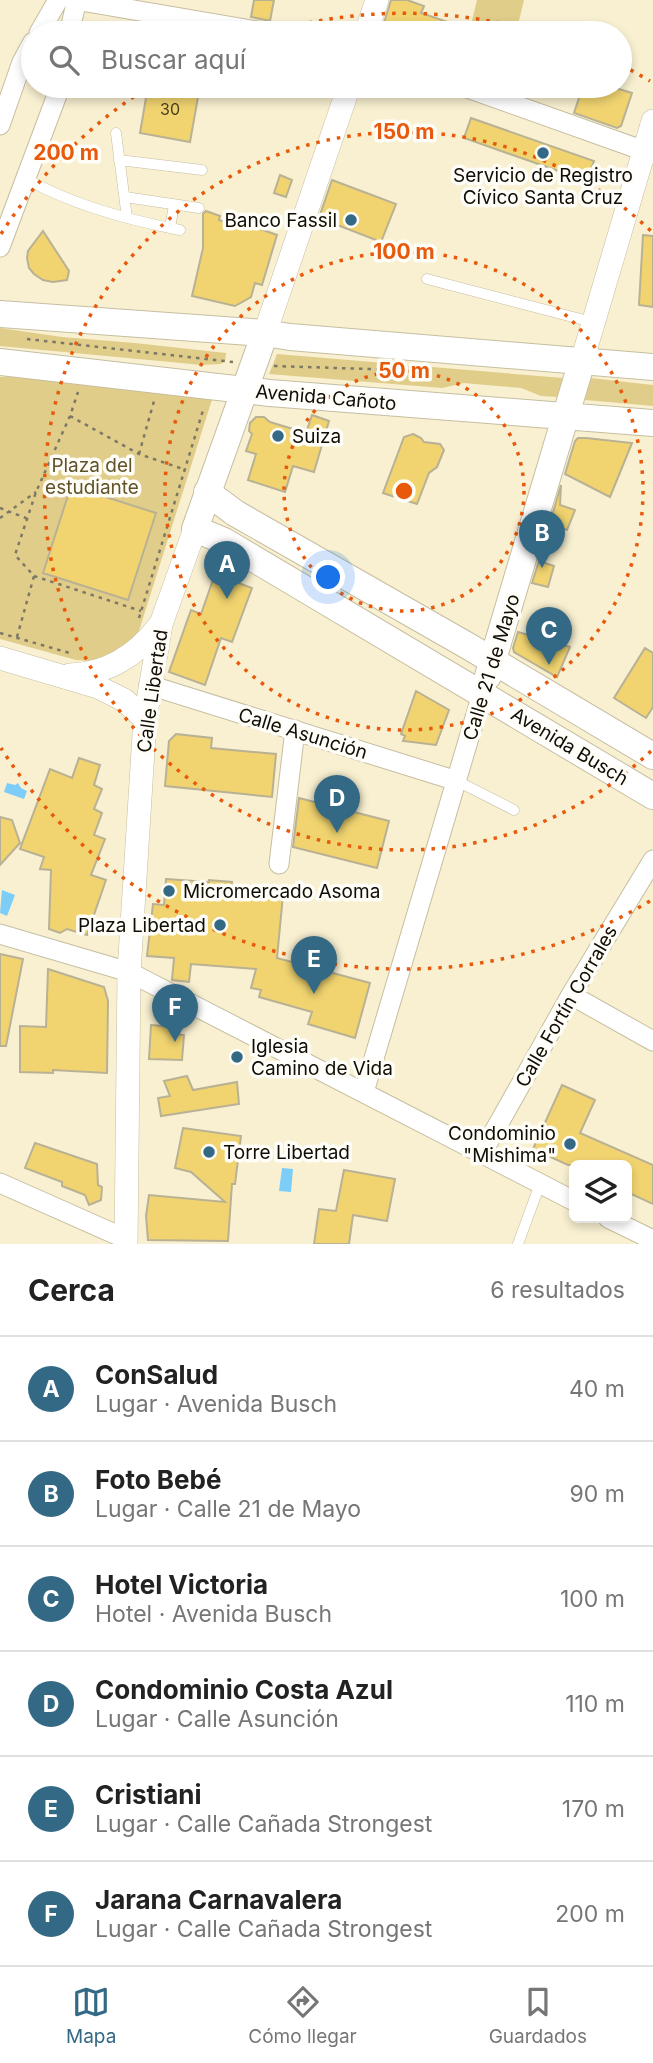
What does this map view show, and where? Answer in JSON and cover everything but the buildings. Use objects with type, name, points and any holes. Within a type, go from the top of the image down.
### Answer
[{"type":"main road","points":[[10,318],[265,333],[653,367]]},
{"type":"main road","name":"Calle Libertad","points":[[195,529],[265,333]]},
{"type":"main road","name":"Calle 21 de Mayo","points":[[482,694],[582,360]]},
{"type":"main road","name":"Avenida Cañoto","points":[[0,362],[246,390],[653,423]]},
{"type":"main road","name":"Avenida Busch","points":[[207,492],[235,513],[468,646],[653,756]]},
{"type":"main road","points":[[224,541],[226,522],[235,513]]},
{"type":"main road","name":"Avenida Busch","points":[[195,529],[224,541],[653,796]]},
{"type":"main road","points":[[453,676],[460,675],[470,666],[471,652],[468,646]]},
{"type":"street","points":[[45,21],[58,0]]},
{"type":"street","points":[[72,21],[76,0],[199,21]]},
{"type":"street","points":[[370,21],[376,0]]},
{"type":"street","points":[[0,125],[21,77]]},
{"type":"street","points":[[0,247],[56,98]]},
{"type":"street","name":"Calle Libertad","points":[[265,333],[345,98]]},
{"type":"street","points":[[495,98],[648,153]]},
{"type":"street","name":"Calle 21 de Mayo","points":[[582,360],[648,153],[653,121]]},
{"type":"street","name":"Calle Libertad","points":[[126,1242],[129,972],[145,719],[161,624],[195,529]]},
{"type":"street","points":[[60,675],[93,672],[123,660],[149,640],[161,624]]},
{"type":"street","points":[[0,658],[116,695],[145,719]]},
{"type":"street","name":"Calle Asunción","points":[[149,685],[457,781]]},
{"type":"street","name":"Calle 21 de Mayo","points":[[364,1092],[482,694]]},
{"type":"street","points":[[279,864],[295,730]]},
{"type":"street","name":"Calle Fortín Corrales","points":[[482,1153],[571,995],[653,860]]},
{"type":"street","points":[[0,934],[129,972],[569,1198]]},
{"type":"street","points":[[571,995],[653,1041]]},
{"type":"street","points":[[0,1183],[126,1242]]},
{"type":"street","points":[[618,1223],[653,1240]]},
{"type":"lane","points":[[116,133],[127,218]]},
{"type":"lane","points":[[119,160],[202,170]]},
{"type":"lane","points":[[26,179],[47,191],[127,218],[175,229],[174,205]]},
{"type":"lane","points":[[125,197],[199,208]]},
{"type":"lane","points":[[427,279],[593,322]]},
{"type":"lane","points":[[457,781],[514,810]]},
{"type":"lane","points":[[518,1244],[540,1184]]},
{"type":"path","points":[[10,318],[231,361]]},
{"type":"path","points":[[279,366],[439,372]]},
{"type":"path","points":[[80,386],[36,492],[15,555],[34,576],[141,611]]},
{"type":"path","points":[[139,454],[156,395]]},
{"type":"path","points":[[137,624],[204,411],[203,403]]},
{"type":"path","points":[[70,415],[139,454],[186,470]]},
{"type":"path","points":[[0,518],[36,492]]},
{"type":"path","points":[[0,508],[27,519]]},
{"type":"path","points":[[17,638],[34,576]]},
{"type":"path","points":[[0,633],[82,657]]},
{"type":"green space","points":[[477,0],[524,0],[519,21],[472,21]]},
{"type":"green space","points":[[0,328],[62,337],[226,353],[225,361],[221,364],[202,365],[0,346]]},
{"type":"green space","points":[[277,354],[563,378],[557,397],[541,396],[521,388],[464,383],[442,388],[269,374]]},
{"type":"green space","name":"Plaza del estudiante","points":[[38,375],[215,390],[138,634],[134,641],[99,660],[76,660],[0,639],[0,377]]},
{"type":"green space","points":[[591,378],[653,385],[653,406],[585,400]]},
{"type":"water","points":[[7,783],[18,783],[27,791],[24,799],[4,792]]},
{"type":"water","points":[[2,890],[15,895],[7,916],[0,913]]},
{"type":"water","points":[[282,1168],[293,1169],[291,1192],[279,1191]]},
{"type":"place","name":"Servicio de Registro Cívico Santa Cruz","points":[[543,153]]},
{"type":"place","name":"Banco Fassil","points":[[351,220]]},
{"type":"place","name":"Suiza","points":[[278,436]]},
{"type":"place","name":"Foto Bebé","points":[[542,568]]},
{"type":"place","name":"ConSalud","points":[[227,599]]},
{"type":"place","name":"Hotel Victoria","points":[[549,665]]},
{"type":"place","name":"Condominio Costa Azul","points":[[337,833]]},
{"type":"place","name":"Micromercado Asoma","points":[[169,891]]},
{"type":"place","name":"Plaza Libertad","points":[[220,925]]},
{"type":"place","name":"Cristiani","points":[[314,994]]},
{"type":"place","name":"Jarana Carnavalera","points":[[175,1042]]},
{"type":"place","name":"Iglesia Camino de Vida","points":[[237,1057]]},
{"type":"place","name":"Condominio \"Mishima\"","points":[[570,1144]]},
{"type":"place","name":"Torre Libertad","points":[[209,1152]]}]
